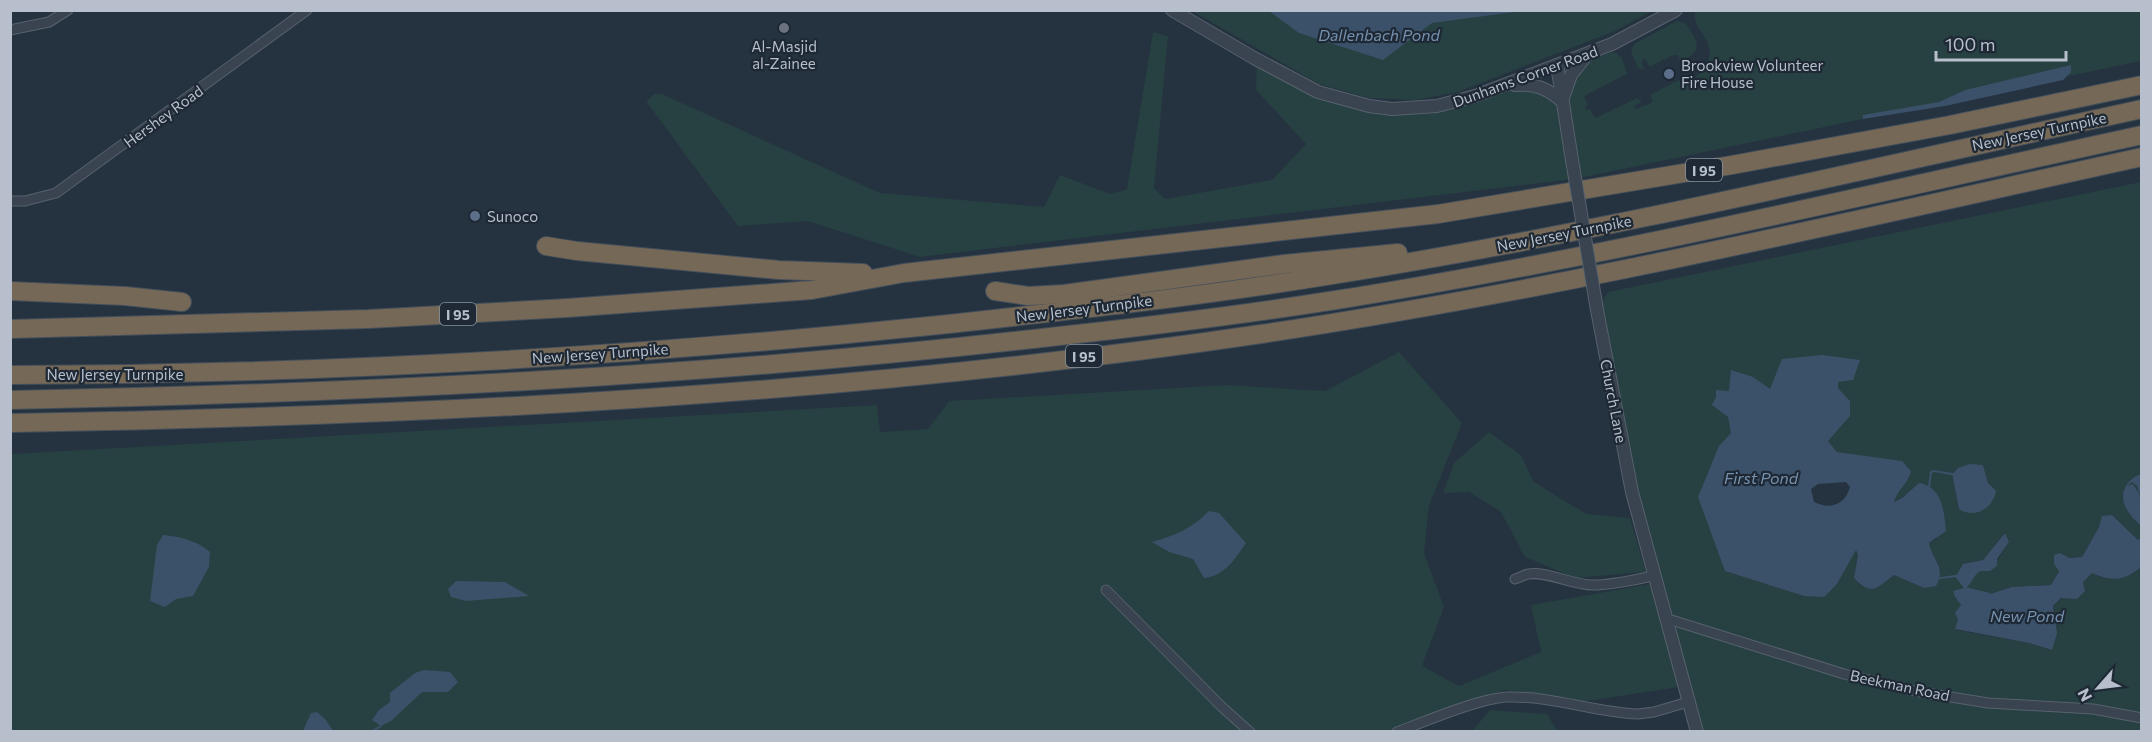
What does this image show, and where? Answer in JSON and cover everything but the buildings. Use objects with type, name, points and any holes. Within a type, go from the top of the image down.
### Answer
[{"type":"highway","name":"New Jersey Turnpike","points":[[10,329],[356,320],[567,308],[812,290],[904,273],[1438,214],[1743,163],[1939,127],[2142,85]]},
{"type":"highway","name":"New Jersey Turnpike","points":[[10,375],[169,374],[365,367],[567,356],[815,337],[1182,297],[1322,277],[1535,240],[2142,109]]},
{"type":"highway","name":"New Jersey Turnpike","points":[[10,400],[249,396],[602,378],[817,362],[1191,321],[1438,283],[1624,248],[2142,135]]},
{"type":"highway","name":"I 95","points":[[10,423],[367,413],[718,393],[925,374],[1181,345],[1341,322],[1553,284],[2142,157]]},
{"type":"highway","points":[[995,291],[1028,296],[1064,294],[1284,264],[1535,240]]},
{"type":"highway","points":[[546,246],[779,270],[904,273]]},
{"type":"highway","points":[[10,291],[113,295],[182,302],[82,305],[10,304]]},
{"type":"street","points":[[10,30],[50,22],[68,10]]},
{"type":"street","name":"Hershey Road","points":[[10,201],[25,201],[56,193],[307,10]]},
{"type":"street","name":"Dunhams Corner Road","points":[[1172,10],[1318,92],[1369,106],[1392,109],[1437,106],[1502,86],[1589,53],[1643,29],[1676,10]]},
{"type":"street","points":[[1502,86],[1541,87],[1563,102],[1571,75],[1589,53]]},
{"type":"street","name":"Church Lane","points":[[1557,65],[1597,310],[1624,456],[1653,576],[1697,732]]},
{"type":"street","points":[[1515,579],[1528,574],[1540,574],[1572,583],[1592,585],[1653,576]]},
{"type":"street","points":[[1106,591],[1250,732]]},
{"type":"street","name":"Beekman Road","points":[[1665,618],[1844,674],[1920,692],[1988,703],[2093,709],[2142,718]]},
{"type":"street","points":[[1397,732],[1505,697],[1534,698],[1638,714],[1688,702]]},
{"type":"green space","points":[[1192,11],[1652,11],[1615,31],[1458,92],[1415,100],[1368,98],[1319,84]]},
{"type":"green space","points":[[1695,11],[2141,11],[2141,61],[1575,179],[920,257],[808,221],[738,226],[646,101],[654,94],[662,94],[880,193],[1044,207],[1060,175],[1110,194],[1127,189],[1153,32],[1168,36],[1154,188],[1165,199],[1272,180],[1306,144],[1256,90],[1257,59],[1318,92],[1415,108],[1502,86],[1548,95],[1553,103],[1563,102],[1576,146],[1569,88],[1587,62],[1612,52],[1616,53],[1622,58],[1627,74],[1584,96],[1588,105],[1585,107],[1587,110],[1590,109],[1595,118],[1637,98],[1642,102],[1634,106],[1636,109],[1653,102],[1650,95],[1679,80],[1682,85],[1688,82],[1702,71],[1709,59],[1708,44],[1697,25]]},
{"type":"green space","points":[[1677,21],[1685,23],[1694,35],[1697,45],[1693,54],[1681,62],[1677,55],[1674,55],[1649,67],[1647,61],[1643,59],[1642,64],[1645,70],[1638,68],[1631,52],[1634,44]]},
{"type":"green space","points":[[2141,182],[2142,376],[2139,378],[2142,380],[2141,502],[2136,487],[2124,488],[2124,494],[2127,509],[2141,526],[2141,537],[2138,540],[2112,515],[2099,527],[2082,557],[2070,558],[2060,553],[2059,571],[2051,585],[2012,587],[1990,594],[1965,588],[1955,597],[1961,605],[1956,630],[2029,643],[2051,650],[2055,612],[2053,606],[2062,598],[2077,599],[2085,591],[2083,582],[2092,573],[2105,578],[2118,578],[2130,575],[2141,567],[2141,718],[2004,704],[2141,720],[2141,731],[1697,731],[1665,618],[1597,310],[1608,292]],"holes":[[[1838,382],[1838,388],[1850,401],[1828,441],[1837,452],[1902,462],[1910,477],[1896,493],[1893,502],[1902,498],[1919,483],[1937,539],[1929,543],[1930,551],[1939,564],[1924,588],[1894,575],[1877,588],[1862,586],[1854,578],[1858,555],[1856,549],[1837,584],[1804,596],[1725,571],[1744,419],[1770,390]],[[1983,465],[1988,483],[1959,509],[1952,474],[1958,468]],[[2005,533],[2009,542],[1990,571],[1980,571],[1974,575],[1963,564],[1983,560]]]},
{"type":"green space","points":[[1399,352],[1462,423],[1429,506],[1424,553],[1444,607],[1422,666],[1459,686],[1541,652],[1531,605],[1650,584],[1679,687],[1581,702],[1505,690],[1387,732],[11,732],[11,454],[877,405],[880,432],[928,429],[949,401],[1227,385],[1325,391]]},
{"type":"green space","points":[[1489,432],[1521,455],[1533,481],[1563,500],[1587,514],[1630,518],[1646,572],[1575,578],[1525,557],[1501,512],[1469,492],[1443,493],[1454,463]]},
{"type":"green space","points":[[1490,710],[1547,714],[1557,731],[1472,731]]},
{"type":"water","name":"Dallenbach Pond","points":[[1269,11],[1522,11],[1432,23],[1383,60],[1299,33]]},
{"type":"water","points":[[2071,65],[2071,72],[2063,80],[1945,106],[1863,119],[1863,115],[1939,102],[1965,90]]},
{"type":"water","name":"First Pond","points":[[1822,355],[1860,360],[1853,380],[1838,382],[1838,388],[1850,401],[1850,416],[1828,441],[1837,452],[1902,461],[1911,471],[1894,502],[1919,483],[1927,485],[1938,495],[1943,509],[1946,531],[1929,543],[1940,574],[1936,586],[1924,588],[1894,575],[1879,587],[1870,589],[1865,587],[1854,578],[1858,555],[1856,550],[1837,584],[1824,597],[1804,596],[1725,571],[1698,497],[1719,446],[1731,433],[1728,417],[1712,405],[1716,397],[1716,390],[1729,391],[1731,370],[1753,377],[1770,389],[1782,359]],"holes":[[[1846,482],[1850,487],[1845,498],[1831,506],[1814,502],[1811,489],[1818,484]]]},
{"type":"water","points":[[1970,464],[1983,465],[1988,483],[1996,491],[1987,507],[1971,513],[1959,509],[1952,474],[1958,468]]},
{"type":"water","points":[[2141,475],[2141,498],[2137,486],[2132,482],[2127,486],[2132,484],[2139,493],[2141,526],[2129,514],[2123,500],[2125,487]]},
{"type":"water","points":[[1209,511],[1219,513],[1246,543],[1224,570],[1204,578],[1193,559],[1169,552],[1152,542],[1183,531]]},
{"type":"water","name":"New Pond","points":[[2112,515],[2138,540],[2141,537],[2141,567],[2118,579],[2105,578],[2092,573],[2083,582],[2085,591],[2077,599],[2061,598],[2053,606],[2057,633],[2052,650],[2029,643],[1955,629],[1958,620],[1955,613],[1961,605],[1953,591],[1964,588],[1956,576],[1963,564],[1983,560],[2005,533],[2009,542],[1997,559],[1997,566],[1990,571],[1980,571],[1966,588],[1990,594],[2012,587],[2051,585],[2059,571],[2054,564],[2054,555],[2060,553],[2070,558],[2082,557],[2099,527],[2102,516]]},
{"type":"water","points":[[163,535],[188,540],[210,552],[209,567],[193,596],[176,599],[165,607],[150,601],[157,545]]},
{"type":"water","points":[[456,581],[505,582],[529,596],[466,601],[451,597],[448,589]]},
{"type":"water","points":[[424,670],[450,672],[458,682],[448,692],[422,692],[391,721],[381,726],[372,720],[379,710],[390,702],[390,693],[415,673]]},
{"type":"water","points":[[317,712],[333,731],[303,731],[311,713]]},
{"type":"waterway","points":[[1929,487],[1931,472],[1952,474]]},
{"type":"waterway","points":[[1940,578],[1956,576],[1965,588],[1990,594]]},
{"type":"waterway","points":[[371,732],[381,726]]},
{"type":"waterway","points":[[333,731],[341,732]]},
{"type":"place","name":"Al-Masjid al-Zainee","points":[[784,28]]},
{"type":"place","name":"Brookview Volunteer Fire House","points":[[1669,74]]},
{"type":"place","name":"Sunoco","points":[[475,216]]}]
